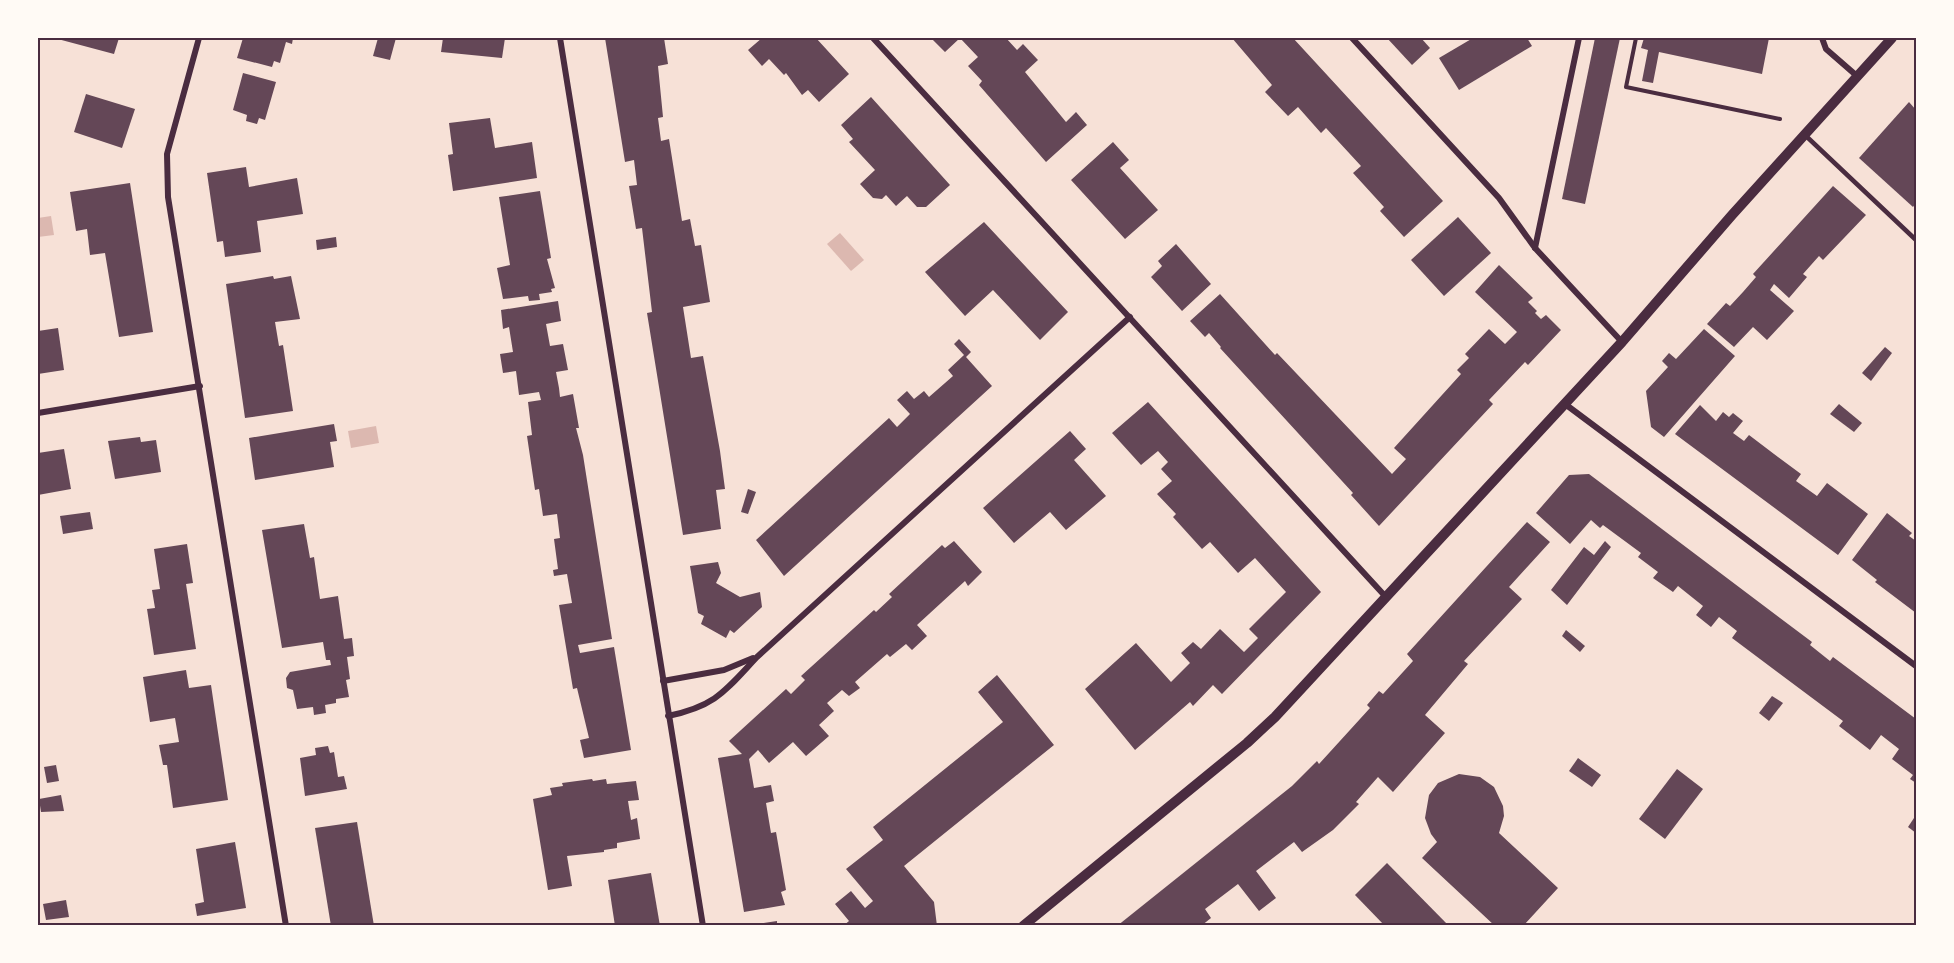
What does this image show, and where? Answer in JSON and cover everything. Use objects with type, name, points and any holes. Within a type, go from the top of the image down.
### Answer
[{"type":"street","points":[[199,38],[166,154],[166,170],[286,926]]},
{"type":"street","points":[[560,38],[703,926]]},
{"type":"street","points":[[873,38],[1385,596]]},
{"type":"street","points":[[1352,38],[1499,198],[1535,248],[1622,342]]},
{"type":"street","points":[[1535,248],[1579,38]]},
{"type":"street","points":[[1821,38],[1826,49],[1857,76]]},
{"type":"street","points":[[1023,926],[1247,743],[1299,692],[1385,596],[1622,342],[1804,134],[1892,38]]},
{"type":"street","points":[[668,716],[698,710],[708,704],[1130,317]]},
{"type":"street","points":[[38,413],[200,386]]},
{"type":"street","points":[[1565,404],[1917,666]]},
{"type":"street","points":[[663,681],[724,670],[757,657]]},
{"type":"lane","points":[[1804,134],[1917,240]]},
{"type":"path","points":[[1636,38],[1626,87],[1780,119]]},
{"type":"shaded area","points":[[51,216],[54,235],[38,237],[38,218]]},
{"type":"shaded area","points":[[840,233],[864,260],[851,271],[827,244]]},
{"type":"shaded area","points":[[376,426],[379,443],[351,448],[348,431]]},
{"type":"building","points":[[54,38],[119,38],[114,54]]},
{"type":"building","points":[[243,38],[293,38],[292,44],[286,42],[280,63],[274,61],[272,67],[237,58]]},
{"type":"building","points":[[378,38],[396,38],[390,60],[373,56]]},
{"type":"building","points":[[443,38],[505,38],[502,58],[441,52]]},
{"type":"building","points":[[605,38],[664,38],[668,64],[658,66],[663,117],[658,118],[661,141],[669,139],[682,221],[690,219],[695,246],[701,245],[710,302],[683,307],[691,358],[703,356],[720,451],[725,489],[716,490],[721,529],[683,535],[647,313],[652,312],[642,228],[636,229],[629,186],[637,185],[634,160],[625,162]]},
{"type":"building","points":[[762,38],[816,38],[849,74],[819,102],[808,90],[802,95],[786,73],[784,75],[769,59],[762,66],[748,50]]},
{"type":"building","points":[[931,38],[960,38],[945,52]]},
{"type":"building","points":[[960,38],[1006,38],[1017,50],[1023,44],[1038,60],[1025,72],[1066,122],[1076,112],[1087,125],[1046,162],[979,85],[982,81],[968,66],[978,57]]},
{"type":"building","points":[[1232,38],[1293,38],[1443,201],[1404,237],[1380,211],[1384,207],[1353,173],[1361,166],[1326,128],[1321,133],[1298,107],[1288,116],[1265,92],[1272,85]]},
{"type":"building","points":[[1387,38],[1421,38],[1430,48],[1412,65]]},
{"type":"building","points":[[1473,38],[1527,38],[1532,46],[1459,90],[1439,58]]},
{"type":"building","points":[[1595,38],[1620,38],[1585,204],[1562,199]]},
{"type":"building","points":[[1644,38],[1769,38],[1762,74],[1659,52],[1653,83],[1642,81],[1648,50],[1641,48]]},
{"type":"building","points":[[243,73],[276,82],[265,120],[259,118],[257,124],[246,121],[247,115],[233,110]]},
{"type":"building","points":[[86,94],[135,109],[122,148],[74,132]]},
{"type":"building","points":[[871,97],[950,185],[926,207],[917,207],[907,196],[896,206],[886,195],[882,199],[873,198],[860,184],[875,170],[849,142],[853,139],[841,125]]},
{"type":"building","points":[[1909,102],[1916,110],[1916,203],[1913,207],[1859,158]]},
{"type":"building","points":[[490,118],[495,148],[532,142],[537,178],[453,191],[448,155],[453,154],[449,123]]},
{"type":"building","points":[[1113,142],[1129,160],[1120,168],[1158,210],[1125,239],[1071,180]]},
{"type":"building","points":[[246,167],[249,187],[297,178],[303,214],[257,221],[261,252],[225,257],[223,241],[217,242],[207,173]]},
{"type":"building","points":[[130,183],[153,332],[119,337],[105,253],[90,255],[87,229],[76,231],[70,192]]},
{"type":"building","points":[[1833,186],[1866,215],[1823,260],[1819,256],[1803,274],[1807,277],[1789,298],[1774,284],[1770,290],[1794,311],[1767,340],[1753,327],[1734,347],[1707,324],[1726,303],[1730,306],[1743,292],[1756,277],[1753,274]]},
{"type":"building","points":[[540,191],[551,258],[547,259],[555,288],[551,289],[552,292],[539,294],[540,300],[529,301],[528,296],[503,299],[497,268],[510,265],[499,197]]},
{"type":"building","points":[[1458,217],[1491,253],[1444,296],[1411,260]]},
{"type":"building","points":[[984,222],[1068,312],[1040,340],[993,290],[965,316],[925,272]]},
{"type":"building","points":[[336,237],[337,247],[317,250],[316,240]]},
{"type":"building","points":[[1176,244],[1211,284],[1182,311],[1151,277],[1162,266],[1158,261]]},
{"type":"building","points":[[1499,265],[1533,298],[1528,302],[1537,311],[1535,313],[1541,319],[1546,315],[1561,330],[1528,365],[1525,362],[1489,400],[1493,404],[1379,526],[1351,495],[1353,493],[1220,348],[1209,333],[1205,337],[1190,321],[1220,294],[1275,355],[1277,353],[1392,474],[1406,459],[1394,448],[1461,374],[1457,370],[1469,358],[1465,354],[1489,329],[1505,344],[1517,332],[1475,292]]},
{"type":"building","points":[[273,276],[274,279],[291,276],[300,319],[275,322],[279,346],[283,345],[293,411],[245,418],[226,284]]},
{"type":"building","points":[[558,301],[561,321],[546,324],[550,346],[563,344],[568,370],[556,372],[560,397],[573,394],[579,428],[576,428],[583,455],[612,639],[578,645],[580,653],[614,647],[631,750],[584,758],[580,740],[589,738],[577,688],[573,689],[559,605],[572,603],[567,574],[554,576],[553,570],[558,569],[554,539],[560,538],[557,514],[543,516],[539,489],[535,490],[527,436],[532,435],[528,402],[541,400],[539,392],[519,395],[516,371],[503,373],[500,354],[513,352],[509,327],[503,329],[501,310]]},
{"type":"building","points":[[58,328],[64,370],[38,374],[38,331]]},
{"type":"building","points":[[1704,329],[1735,356],[1664,437],[1651,427],[1646,391],[1668,367],[1662,361],[1669,353],[1676,359]]},
{"type":"building","points":[[959,339],[971,352],[966,357],[992,386],[784,576],[756,540],[889,418],[897,427],[910,414],[897,400],[907,391],[914,399],[924,391],[929,397],[953,376],[948,370],[964,355],[954,344]]},
{"type":"building","points":[[1885,347],[1892,353],[1871,381],[1862,373]]},
{"type":"building","points":[[1148,402],[1321,592],[1222,694],[1213,685],[1193,706],[1190,702],[1135,750],[1085,689],[1136,643],[1171,682],[1190,663],[1181,653],[1193,642],[1201,649],[1220,629],[1244,652],[1258,638],[1249,629],[1286,592],[1255,558],[1238,573],[1210,542],[1202,549],[1173,517],[1176,514],[1157,494],[1172,481],[1161,469],[1168,462],[1158,451],[1141,465],[1112,433]]},
{"type":"building","points":[[1839,404],[1862,423],[1854,432],[1830,414]]},
{"type":"building","points":[[1700,405],[1716,421],[1723,412],[1729,417],[1733,413],[1743,421],[1733,433],[1744,441],[1749,435],[1801,474],[1796,481],[1817,496],[1827,483],[1868,514],[1838,555],[1675,434]]},
{"type":"building","points":[[334,424],[337,441],[330,442],[334,467],[255,480],[249,438]]},
{"type":"building","points":[[1070,431],[1086,449],[1074,460],[1106,496],[1066,530],[1050,512],[1014,543],[983,508]]},
{"type":"building","points":[[140,437],[141,442],[156,440],[161,472],[115,479],[108,441]]},
{"type":"building","points":[[64,449],[71,489],[38,495],[38,453]]},
{"type":"building","points":[[1589,474],[1812,642],[1810,645],[1830,661],[1833,657],[1916,719],[1916,783],[1910,779],[1913,775],[1892,759],[1899,749],[1881,735],[1870,750],[1839,726],[1843,721],[1732,638],[1737,631],[1719,617],[1711,627],[1696,615],[1703,606],[1678,586],[1673,592],[1653,578],[1658,572],[1638,557],[1641,553],[1603,525],[1600,528],[1591,520],[1570,544],[1536,513],[1569,475]]},
{"type":"building","points":[[748,489],[756,492],[748,514],[741,512]]},
{"type":"building","points":[[90,512],[93,529],[63,534],[60,516]]},
{"type":"building","points":[[1887,513],[1912,533],[1909,536],[1916,541],[1916,613],[1875,582],[1877,580],[1852,560]]},
{"type":"building","points":[[1527,522],[1550,542],[1509,587],[1522,599],[1464,661],[1468,664],[1425,715],[1445,733],[1393,792],[1378,777],[1356,802],[1359,804],[1333,830],[1302,852],[1294,842],[1256,871],[1276,898],[1259,911],[1238,884],[1205,909],[1211,918],[1201,926],[1117,926],[1292,786],[1317,761],[1319,764],[1370,708],[1367,705],[1379,691],[1383,694],[1413,661],[1407,654]]},
{"type":"building","points":[[304,524],[310,558],[314,557],[320,599],[338,596],[344,639],[352,638],[354,656],[347,657],[350,679],[346,680],[349,697],[336,699],[336,703],[325,705],[326,713],[314,715],[313,707],[297,709],[293,690],[287,688],[286,678],[290,672],[331,665],[330,660],[326,660],[323,642],[282,648],[262,530]]},
{"type":"building","points":[[954,541],[982,572],[968,586],[965,581],[917,625],[927,636],[912,650],[906,644],[890,657],[887,654],[855,682],[860,688],[849,696],[842,690],[827,703],[834,711],[819,725],[829,736],[806,756],[793,742],[769,763],[758,750],[749,759],[754,788],[771,785],[774,801],[766,803],[771,833],[776,832],[786,890],[781,892],[785,905],[744,912],[718,758],[742,754],[729,741],[786,689],[791,694],[805,680],[801,676],[874,610],[876,612],[892,597],[889,594],[942,545],[945,548]]},
{"type":"building","points":[[1605,541],[1611,547],[1567,605],[1551,590],[1584,547],[1594,555]]},
{"type":"building","points":[[187,544],[193,583],[186,584],[196,649],[154,655],[147,609],[155,608],[152,590],[160,589],[154,549]]},
{"type":"building","points":[[718,562],[721,573],[716,583],[740,597],[760,592],[762,607],[734,633],[730,630],[726,638],[701,624],[704,616],[698,613],[690,566]]},
{"type":"building","points":[[1566,630],[1585,646],[1580,652],[1562,636]]},
{"type":"building","points":[[186,670],[189,688],[211,685],[228,800],[173,808],[167,765],[163,765],[159,745],[179,742],[175,718],[150,722],[143,677]]},
{"type":"building","points":[[997,675],[1054,745],[904,866],[934,902],[937,926],[843,926],[849,921],[835,904],[851,891],[865,908],[873,901],[846,869],[883,840],[873,827],[1003,722],[978,692]]},
{"type":"building","points":[[1772,696],[1783,703],[1769,721],[1759,713]]},
{"type":"building","points":[[328,746],[330,753],[334,752],[338,777],[344,776],[347,789],[305,796],[300,758],[316,755],[315,748]]},
{"type":"building","points":[[1578,758],[1601,775],[1592,787],[1569,771]]},
{"type":"building","points":[[56,765],[59,781],[47,783],[44,767]]},
{"type":"building","points":[[1677,769],[1703,789],[1665,839],[1639,819]]},
{"type":"building","points":[[1459,774],[1480,777],[1494,787],[1503,806],[1504,816],[1499,833],[1558,888],[1523,926],[1495,926],[1422,858],[1437,842],[1425,818],[1429,795],[1438,783]]},
{"type":"building","points":[[592,779],[593,781],[606,779],[607,784],[636,781],[639,800],[628,801],[631,820],[637,818],[640,839],[617,843],[617,848],[604,850],[604,852],[567,856],[572,886],[548,890],[533,799],[552,795],[550,788],[563,786],[562,783]]},
{"type":"building","points":[[61,795],[64,811],[41,812],[39,799]]},
{"type":"building","points":[[1916,815],[1916,833],[1908,827]]},
{"type":"building","points":[[357,822],[374,926],[331,926],[315,828]]},
{"type":"building","points":[[235,842],[246,908],[197,916],[195,904],[204,902],[196,849]]},
{"type":"building","points":[[1387,863],[1449,926],[1385,926],[1355,895]]},
{"type":"building","points":[[651,873],[660,926],[615,926],[608,880]]},
{"type":"building","points":[[66,900],[69,917],[46,920],[43,904]]},
{"type":"building","points":[[777,921],[777,926],[757,926],[757,924]]}]
